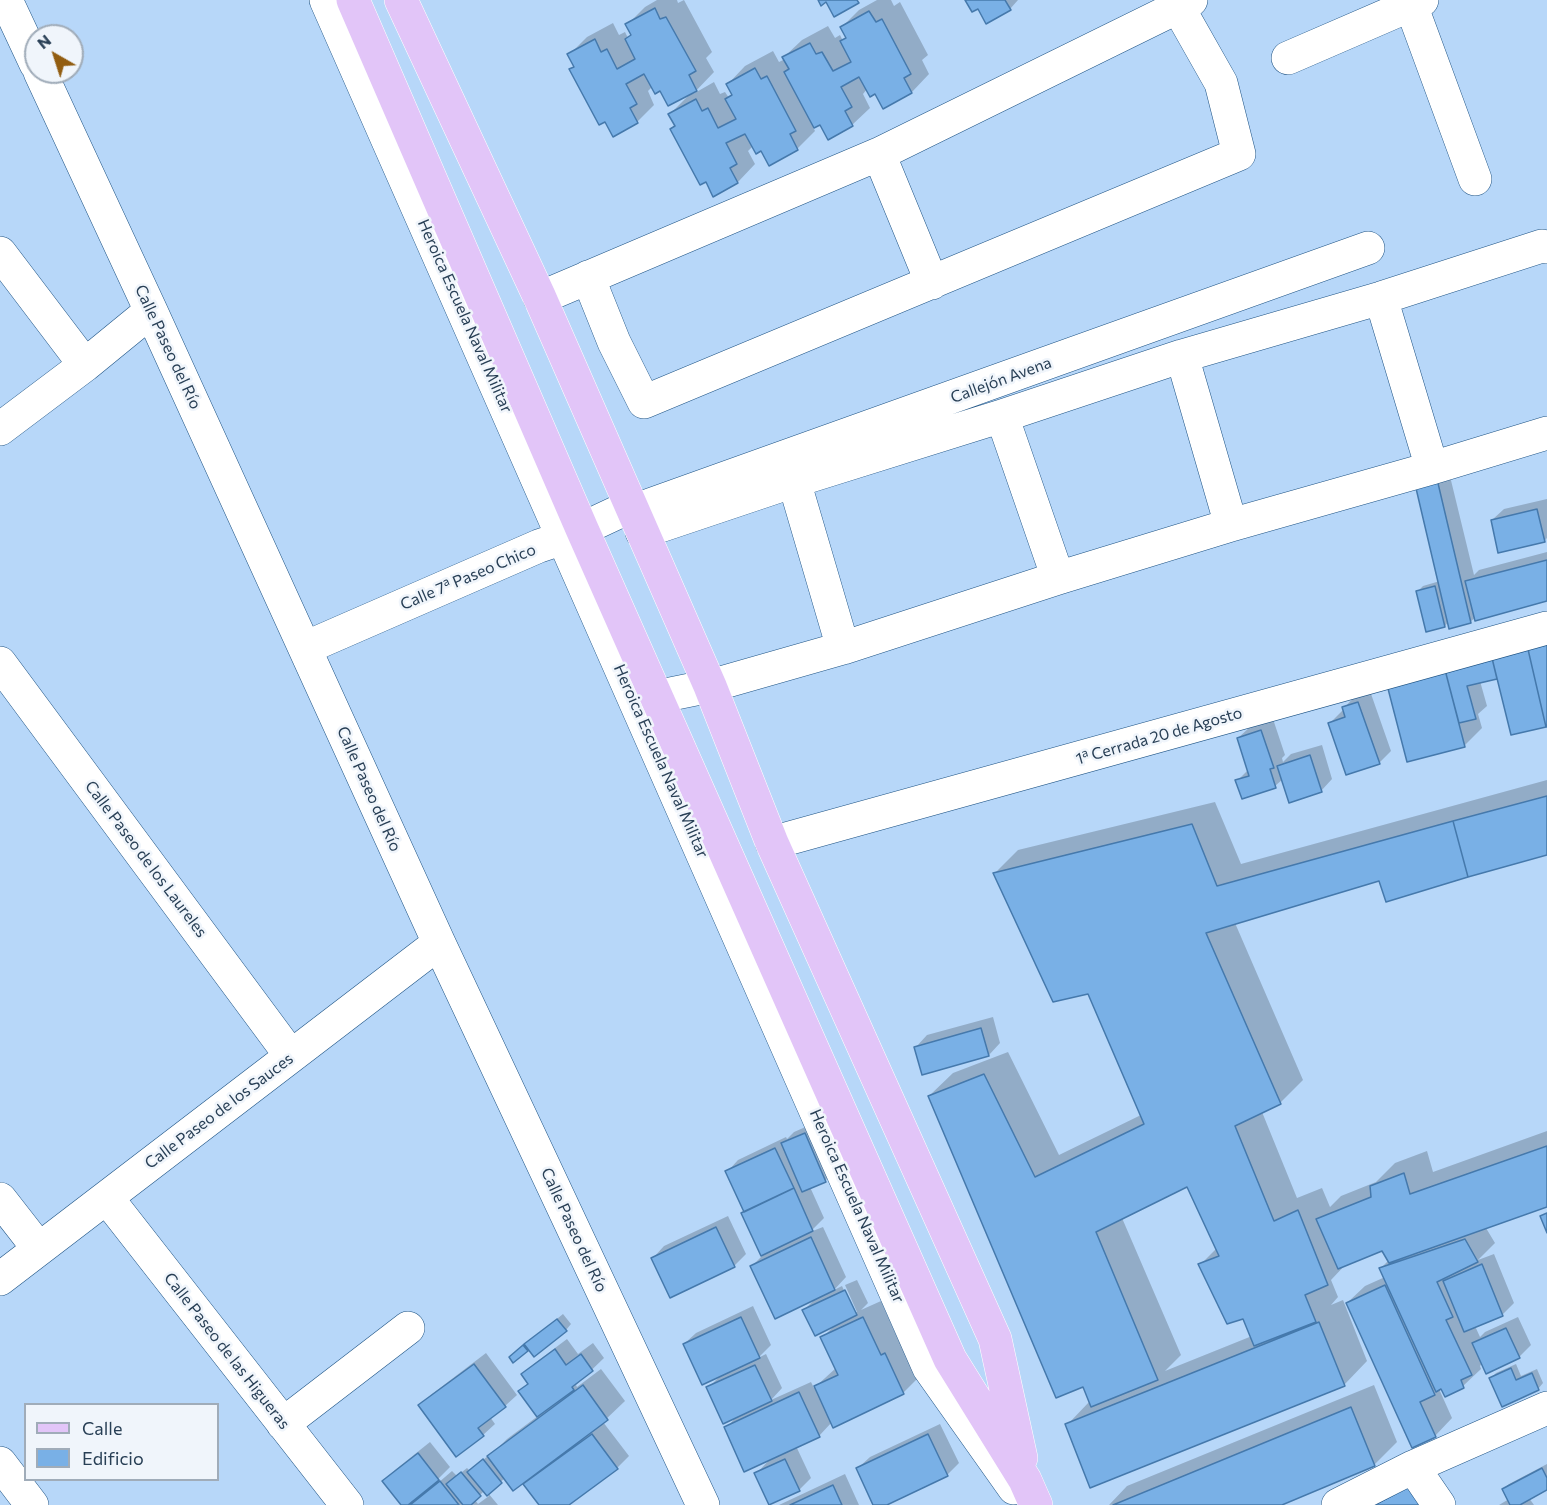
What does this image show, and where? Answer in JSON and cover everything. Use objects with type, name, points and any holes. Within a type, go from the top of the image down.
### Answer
[{"type":"main road","name":"Heroica Escuela Naval Militar","points":[[352,0],[572,533],[656,697],[950,1359],[1029,1497]]},
{"type":"main road","points":[[401,0],[540,298],[710,686],[772,843],[995,1339],[1029,1497]]},
{"type":"street","points":[[6,0],[24,38]]},
{"type":"street","name":"Heroica Escuela Naval Militar","points":[[326,0],[572,533],[929,1368],[1029,1497]]},
{"type":"street","points":[[1288,58],[1416,2],[1475,179]]},
{"type":"street","points":[[540,298],[588,277],[879,154],[1185,4],[1221,83],[1239,154],[644,402],[614,342],[588,277]]},
{"type":"street","name":"Calle Paseo del Río","points":[[46,84],[439,943],[704,1505]]},
{"type":"street","points":[[879,154],[932,283]]},
{"type":"street","points":[[635,516],[794,481],[1002,416],[1182,356],[1381,298],[1542,246],[1547,247]]},
{"type":"street","name":"Callejón Avena","points":[[635,516],[1368,248]]},
{"type":"street","points":[[0,253],[85,365]]},
{"type":"street","points":[[1381,298],[1432,468]]},
{"type":"street","points":[[0,429],[85,365],[151,311]]},
{"type":"street","points":[[1182,356],[1231,525]]},
{"type":"street","points":[[1002,416],[1058,578]]},
{"type":"street","points":[[656,697],[710,686],[843,648],[1231,525],[1547,433]]},
{"type":"street","points":[[794,481],[843,648]]},
{"type":"street","name":"Calle 7ª Paseo Chico","points":[[305,648],[539,546],[572,533],[635,516]]},
{"type":"street","name":"1ª Cerrada 20 de Agosto","points":[[772,843],[1547,628]]},
{"type":"street","name":"Calle Paseo de los Laureles","points":[[0,663],[291,1056]]},
{"type":"street","name":"Calle Paseo de los Sauces","points":[[0,1279],[439,943]]},
{"type":"street","name":"Calle Paseo de las Higueras","points":[[106,1198],[347,1505]]},
{"type":"street","points":[[0,1199],[39,1249]]},
{"type":"street","points":[[283,1424],[408,1328]]},
{"type":"street","points":[[1338,1505],[1413,1467],[1547,1408]]},
{"type":"street","points":[[0,1464],[32,1505]]},
{"type":"street","points":[[1413,1467],[1438,1505]]},
{"type":"building","points":[[818,0],[857,0],[859,3],[834,17],[826,2],[821,6]]},
{"type":"building","points":[[965,0],[1005,0],[1011,10],[986,24],[978,9],[972,12]]},
{"type":"building","points":[[655,8],[660,19],[666,17],[696,71],[689,75],[697,91],[668,106],[660,91],[655,94],[644,74],[626,84],[637,104],[630,108],[638,123],[613,137],[605,122],[599,125],[569,69],[574,67],[567,54],[595,39],[601,52],[607,49],[617,69],[635,59],[625,39],[631,35],[625,24]]},
{"type":"building","points":[[869,11],[876,22],[882,19],[911,74],[904,78],[912,93],[883,109],[875,94],[870,97],[859,77],[841,87],[852,107],[845,111],[853,126],[828,140],[820,125],[814,128],[784,72],[789,69],[782,57],[810,43],[816,54],[822,52],[833,71],[851,62],[840,41],[846,38],[840,27]]},
{"type":"building","points":[[755,68],[761,79],[767,76],[796,131],[790,134],[798,150],[769,166],[761,151],[756,154],[745,134],[726,143],[737,164],[730,168],[738,183],[713,197],[706,182],[700,185],[670,129],[675,126],[668,114],[696,99],[702,111],[708,108],[718,128],[736,119],[725,99],[732,95],[726,84]]},
{"type":"building","points":[[1437,479],[1471,623],[1449,629],[1415,484]]},
{"type":"building","points":[[1537,509],[1545,542],[1498,553],[1491,520]]},
{"type":"building","points":[[1547,560],[1547,601],[1475,621],[1465,581]]},
{"type":"building","points":[[1435,586],[1445,627],[1426,632],[1416,591]]},
{"type":"building","points":[[1547,640],[1547,727],[1546,727],[1527,645]]},
{"type":"building","points":[[1527,645],[1546,727],[1511,735],[1491,654]]},
{"type":"building","points":[[1491,654],[1497,679],[1467,686],[1476,719],[1459,723],[1444,666]]},
{"type":"building","points":[[1444,666],[1465,747],[1407,762],[1386,681]]},
{"type":"building","points":[[1358,702],[1380,764],[1346,775],[1328,723],[1345,717],[1342,707]]},
{"type":"building","points":[[1261,730],[1274,768],[1270,769],[1276,788],[1242,799],[1235,780],[1249,776],[1237,738]]},
{"type":"building","points":[[1310,755],[1322,792],[1289,803],[1277,766]]},
{"type":"building","points":[[1547,796],[1547,855],[1468,877],[1453,821]]},
{"type":"building","points":[[1453,821],[1468,877],[1386,902],[1379,881],[1206,933],[1281,1104],[1235,1126],[1274,1221],[1298,1210],[1328,1285],[1305,1295],[1316,1322],[1254,1346],[1243,1319],[1227,1324],[1198,1264],[1219,1256],[1187,1187],[1096,1232],[1158,1380],[1091,1407],[1083,1387],[1056,1398],[928,1096],[984,1074],[1035,1177],[1144,1124],[1088,994],[1053,1002],[993,873],[1192,824],[1217,886]]},
{"type":"building","points":[[981,1028],[989,1056],[922,1075],[914,1047]]},
{"type":"building","points":[[805,1133],[826,1182],[802,1192],[781,1143]]},
{"type":"building","points":[[1547,1146],[1547,1207],[1389,1263],[1382,1251],[1338,1269],[1316,1219],[1371,1197],[1370,1186],[1404,1173],[1410,1194]]},
{"type":"building","points":[[775,1148],[794,1188],[744,1212],[725,1171]]},
{"type":"building","points":[[794,1188],[813,1231],[761,1256],[741,1213]]},
{"type":"building","points":[[1547,1213],[1547,1233],[1540,1216]]},
{"type":"building","points":[[716,1227],[735,1267],[670,1298],[651,1258]]},
{"type":"building","points":[[811,1237],[835,1290],[775,1319],[750,1266]]},
{"type":"building","points":[[1465,1239],[1478,1262],[1437,1282],[1453,1317],[1446,1320],[1472,1375],[1461,1380],[1464,1388],[1445,1397],[1441,1389],[1436,1392],[1379,1268]]},
{"type":"building","points":[[1482,1264],[1503,1316],[1464,1332],[1443,1281]]},
{"type":"building","points":[[1385,1285],[1435,1395],[1420,1402],[1436,1437],[1412,1448],[1346,1303]]},
{"type":"building","points":[[845,1290],[857,1315],[815,1336],[802,1310]]},
{"type":"building","points":[[741,1317],[760,1358],[702,1385],[683,1344]]},
{"type":"building","points":[[863,1317],[881,1355],[885,1353],[904,1394],[833,1428],[814,1386],[838,1375],[820,1337]]},
{"type":"building","points":[[557,1319],[567,1331],[534,1357],[524,1344]]},
{"type":"building","points":[[1319,1322],[1345,1386],[1090,1488],[1065,1424]]},
{"type":"building","points":[[1506,1328],[1520,1358],[1486,1374],[1472,1343]]},
{"type":"building","points":[[523,1345],[528,1351],[513,1363],[509,1357]]},
{"type":"building","points":[[555,1349],[566,1365],[581,1354],[593,1371],[572,1387],[574,1390],[537,1417],[518,1391],[528,1384],[521,1374]]},
{"type":"building","points":[[474,1364],[506,1407],[478,1428],[484,1436],[456,1457],[418,1405]]},
{"type":"building","points":[[755,1365],[772,1401],[723,1424],[706,1387]]},
{"type":"building","points":[[1511,1368],[1516,1380],[1532,1373],[1539,1390],[1502,1407],[1489,1378]]},
{"type":"building","points":[[583,1385],[608,1420],[513,1491],[487,1456]]},
{"type":"building","points":[[799,1392],[820,1437],[744,1472],[724,1427]]},
{"type":"building","points":[[1351,1407],[1375,1466],[1282,1505],[1113,1505]]},
{"type":"building","points":[[592,1434],[618,1469],[569,1505],[539,1505],[523,1484]]},
{"type":"building","points":[[928,1434],[948,1476],[887,1505],[873,1505],[856,1468]]},
{"type":"building","points":[[418,1453],[439,1480],[408,1505],[401,1505],[382,1481]]},
{"type":"building","points":[[483,1459],[502,1483],[487,1496],[467,1472]]},
{"type":"building","points":[[785,1459],[800,1491],[769,1505],[754,1473]]},
{"type":"building","points":[[1542,1468],[1547,1478],[1547,1490],[1520,1505],[1510,1505],[1502,1489]]},
{"type":"building","points":[[461,1472],[481,1496],[471,1505],[463,1505],[446,1484]]},
{"type":"building","points":[[440,1481],[459,1505],[410,1505]]},
{"type":"building","points":[[833,1485],[842,1505],[790,1505]]},
{"type":"building","points":[[1411,1485],[1423,1505],[1375,1505]]}]
